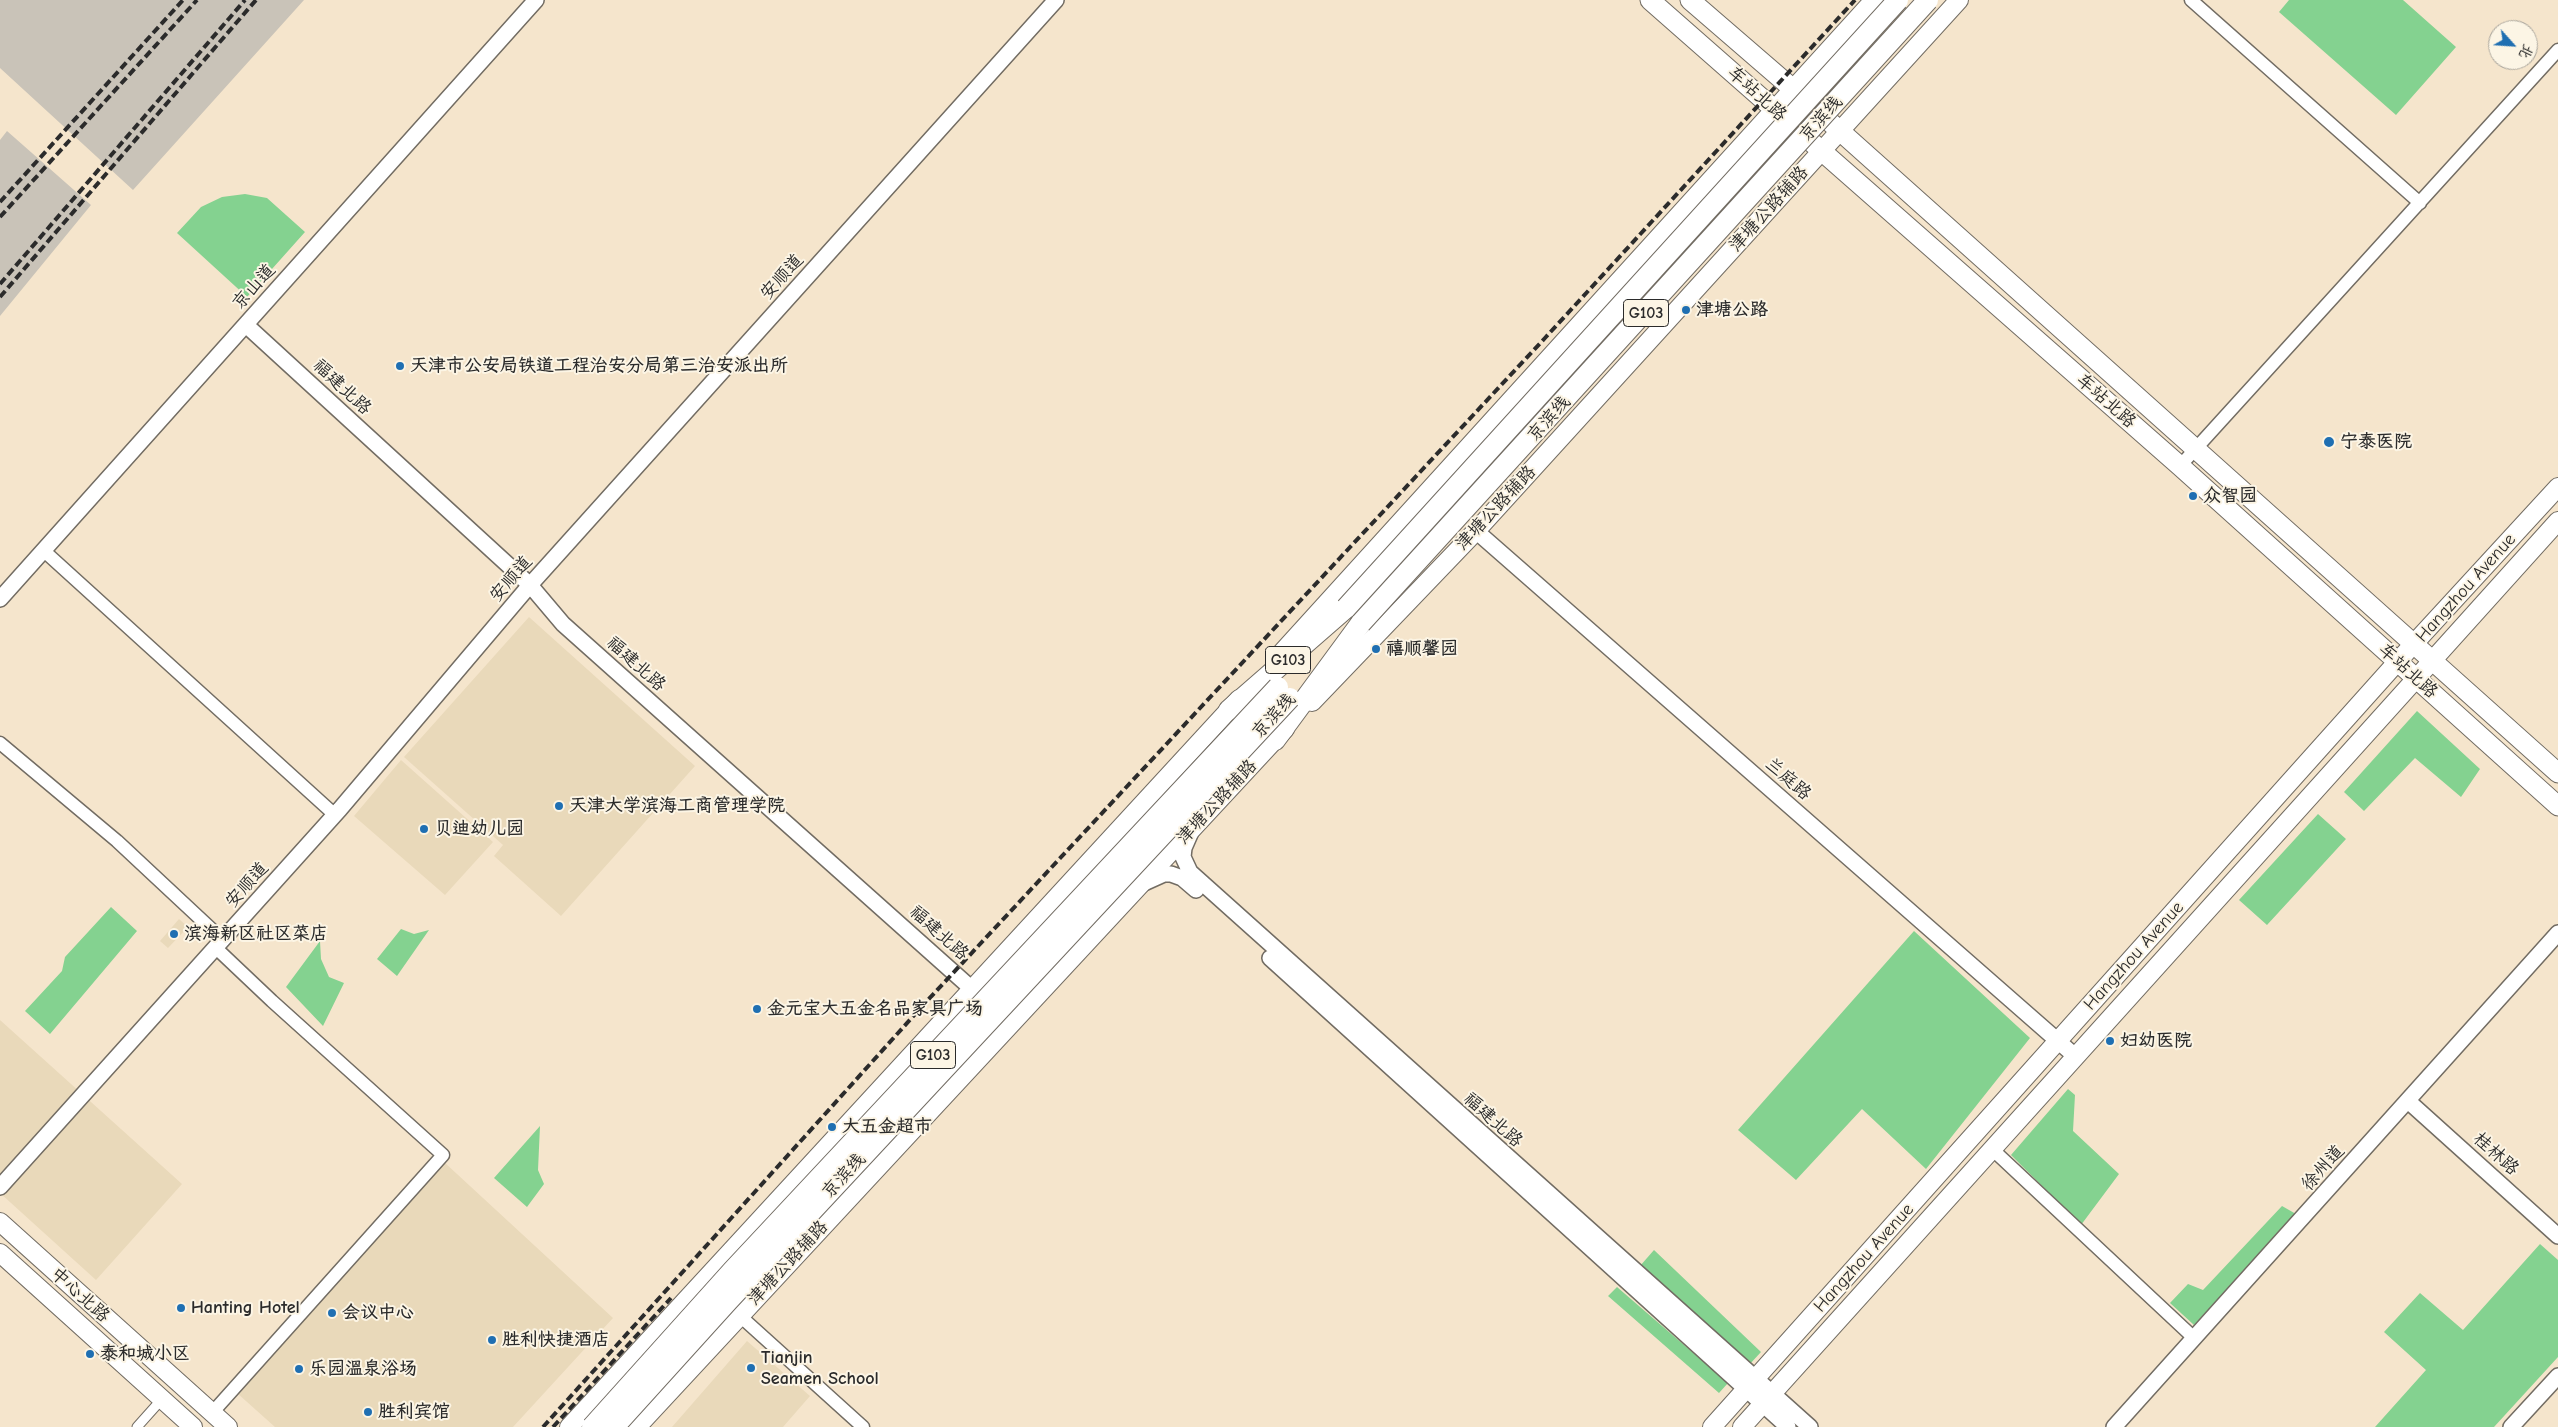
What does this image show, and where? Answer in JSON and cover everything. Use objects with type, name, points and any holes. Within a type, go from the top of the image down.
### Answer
[{"type":"highway","name":"京滨线","points":[[614,1427],[1284,692],[1346,608],[1898,0]]},
{"type":"highway","name":"京滨线","points":[[592,1427],[732,1270],[1284,692],[1362,623],[1928,0]]},
{"type":"highway","name":"G103","points":[[1230,710],[1346,608]]},
{"type":"highway","points":[[1275,740],[1362,623]]},
{"type":"main road","name":"车站北路","points":[[1650,0],[2180,466],[2558,806]]},
{"type":"main road","name":"车站北路","points":[[1690,0],[1793,89],[2558,773]]},
{"type":"main road","name":"G103","points":[[569,1427],[1230,710],[1874,0]]},
{"type":"main road","name":"津塘公路辅路","points":[[637,1427],[1194,826],[1476,531],[1959,0]]},
{"type":"main road","name":"Hangzhou Avenue","points":[[1712,1427],[2398,661],[2415,645],[2558,487]]},
{"type":"main road","name":"Hangzhou Avenue","points":[[1742,1427],[2558,521]]},
{"type":"main road","name":"中心北路","points":[[0,1222],[228,1427]]},
{"type":"main road","name":"中心北路","points":[[0,1253],[193,1427]]},
{"type":"street","name":"京山道","points":[[0,599],[536,0]]},
{"type":"street","name":"安顺道","points":[[0,1187],[335,815],[530,585],[1056,0]]},
{"type":"street","points":[[2191,0],[2420,203]]},
{"type":"street","points":[[2180,466],[2558,50]]},
{"type":"street","name":"福建北路","points":[[246,325],[530,585],[563,624],[1010,1023]]},
{"type":"street","name":"兰庭路","points":[[1476,531],[2076,1056]]},
{"type":"street","points":[[43,550],[335,815]]},
{"type":"street","points":[[0,743],[117,841],[220,944],[274,1004],[443,1155],[212,1413]]},
{"type":"street","name":"福建北路","points":[[1194,826],[1184,848],[1183,857],[1190,872],[1751,1384]]},
{"type":"street","name":"福建北路","points":[[1138,886],[1164,874],[1182,878],[1768,1399],[1810,1427]]},
{"type":"street","name":"徐州道","points":[[2114,1427],[2558,933]]},
{"type":"street","name":"桂林路","points":[[2408,1101],[2558,1236]]},
{"type":"street","points":[[1992,1149],[2194,1338]]},
{"type":"street","points":[[739,1315],[863,1427]]},
{"type":"street","points":[[2511,1427],[2558,1376]]},
{"type":"street","points":[[137,1427],[162,1399]]},
{"type":"street","name":"福建北路","points":[[1768,1399],[1788,1427]]},
{"type":"shaded area","points":[[0,0],[304,0],[133,190],[0,68]]},
{"type":"shaded area","points":[[7,131],[91,205],[0,316],[0,140]]},
{"type":"shaded area","name":"天津大学滨海工商管理学院","points":[[529,617],[695,766],[561,916],[494,856],[503,845],[404,757]]},
{"type":"shaded area","name":"贝迪幼儿园","points":[[401,760],[493,842],[445,895],[354,816]]},
{"type":"shaded area","name":"滨海新区社区菜店","points":[[179,919],[188,927],[168,948],[160,941]]},
{"type":"shaded area","points":[[0,1020],[182,1184],[96,1280],[0,1193]]},
{"type":"shaded area","name":"胜利宾馆","points":[[444,1162],[613,1318],[513,1427],[275,1427],[237,1393]]},
{"type":"shaded area","name":"Tianjin Seamen School","points":[[747,1341],[810,1396],[783,1427],[672,1427]]},
{"type":"green space","points":[[2289,0],[2403,0],[2456,47],[2396,115],[2279,12]]},
{"type":"green space","points":[[245,194],[267,198],[305,232],[247,297],[177,233],[201,207],[222,197]]},
{"type":"green space","points":[[2417,711],[2480,769],[2461,797],[2415,758],[2364,811],[2344,792]]},
{"type":"green space","points":[[2318,814],[2346,839],[2267,925],[2239,900]]},
{"type":"green space","points":[[111,907],[137,931],[50,1034],[25,1011],[62,971],[65,957]]},
{"type":"green space","points":[[401,929],[414,934],[429,930],[397,976],[377,959]]},
{"type":"green space","points":[[1914,931],[2030,1038],[1926,1169],[1862,1109],[1796,1180],[1738,1130]]},
{"type":"green space","points":[[320,941],[321,959],[329,977],[344,983],[323,1026],[286,987]]},
{"type":"green space","points":[[2068,1089],[2075,1095],[2073,1131],[2119,1174],[2081,1225],[2011,1155]]},
{"type":"green space","points":[[540,1126],[538,1170],[544,1184],[527,1207],[494,1178]]},
{"type":"green space","points":[[2282,1206],[2296,1214],[2194,1325],[2170,1303],[2188,1284],[2203,1290]]},
{"type":"green space","points":[[2540,1244],[2558,1260],[2558,1357],[2494,1427],[2375,1427],[2426,1370],[2384,1332],[2420,1293],[2463,1330]]},
{"type":"green space","points":[[1654,1250],[1761,1352],[1749,1365],[1640,1266]]},
{"type":"green space","points":[[1617,1287],[1728,1383],[1719,1393],[1608,1296]]},
{"type":"railway","points":[[0,202],[183,0]]},
{"type":"railway","points":[[0,217],[197,0]]},
{"type":"railway","points":[[0,284],[245,0]]},
{"type":"railway","points":[[0,297],[256,0]]},
{"type":"railway","points":[[543,1427],[926,1002],[1545,338],[1855,0]]},
{"type":"railway","points":[[553,1427],[671,1298]]},
{"type":"place","name":"津塘公路","points":[[1686,310]]},
{"type":"place","name":"天津市公安局铁道工程治安分局第三治安派出所","points":[[400,366]]},
{"type":"place","name":"宁泰医院","points":[[2329,442]]},
{"type":"place","name":"众智园","points":[[2193,496]]},
{"type":"place","name":"禧顺馨园","points":[[1376,649]]},
{"type":"place","name":"天津大学滨海工商管理学院","points":[[559,806]]},
{"type":"place","name":"贝迪幼儿园","points":[[424,829]]},
{"type":"place","name":"滨海新区社区菜店","points":[[174,934]]},
{"type":"place","name":"金元宝大五金名品家具广场","points":[[757,1009]]},
{"type":"place","name":"妇幼医院","points":[[2110,1041]]},
{"type":"place","name":"大五金超市","points":[[832,1127]]},
{"type":"place","name":"Hanting Hotel","points":[[181,1308]]},
{"type":"place","name":"会议中心","points":[[332,1313]]},
{"type":"place","name":"胜利快捷酒店","points":[[492,1340]]},
{"type":"place","name":"泰和城小区","points":[[90,1354]]},
{"type":"place","name":"Tianjin Seamen School","points":[[751,1368]]},
{"type":"place","name":"乐园温泉浴场","points":[[299,1369]]},
{"type":"place","name":"胜利宾馆","points":[[368,1412]]}]
